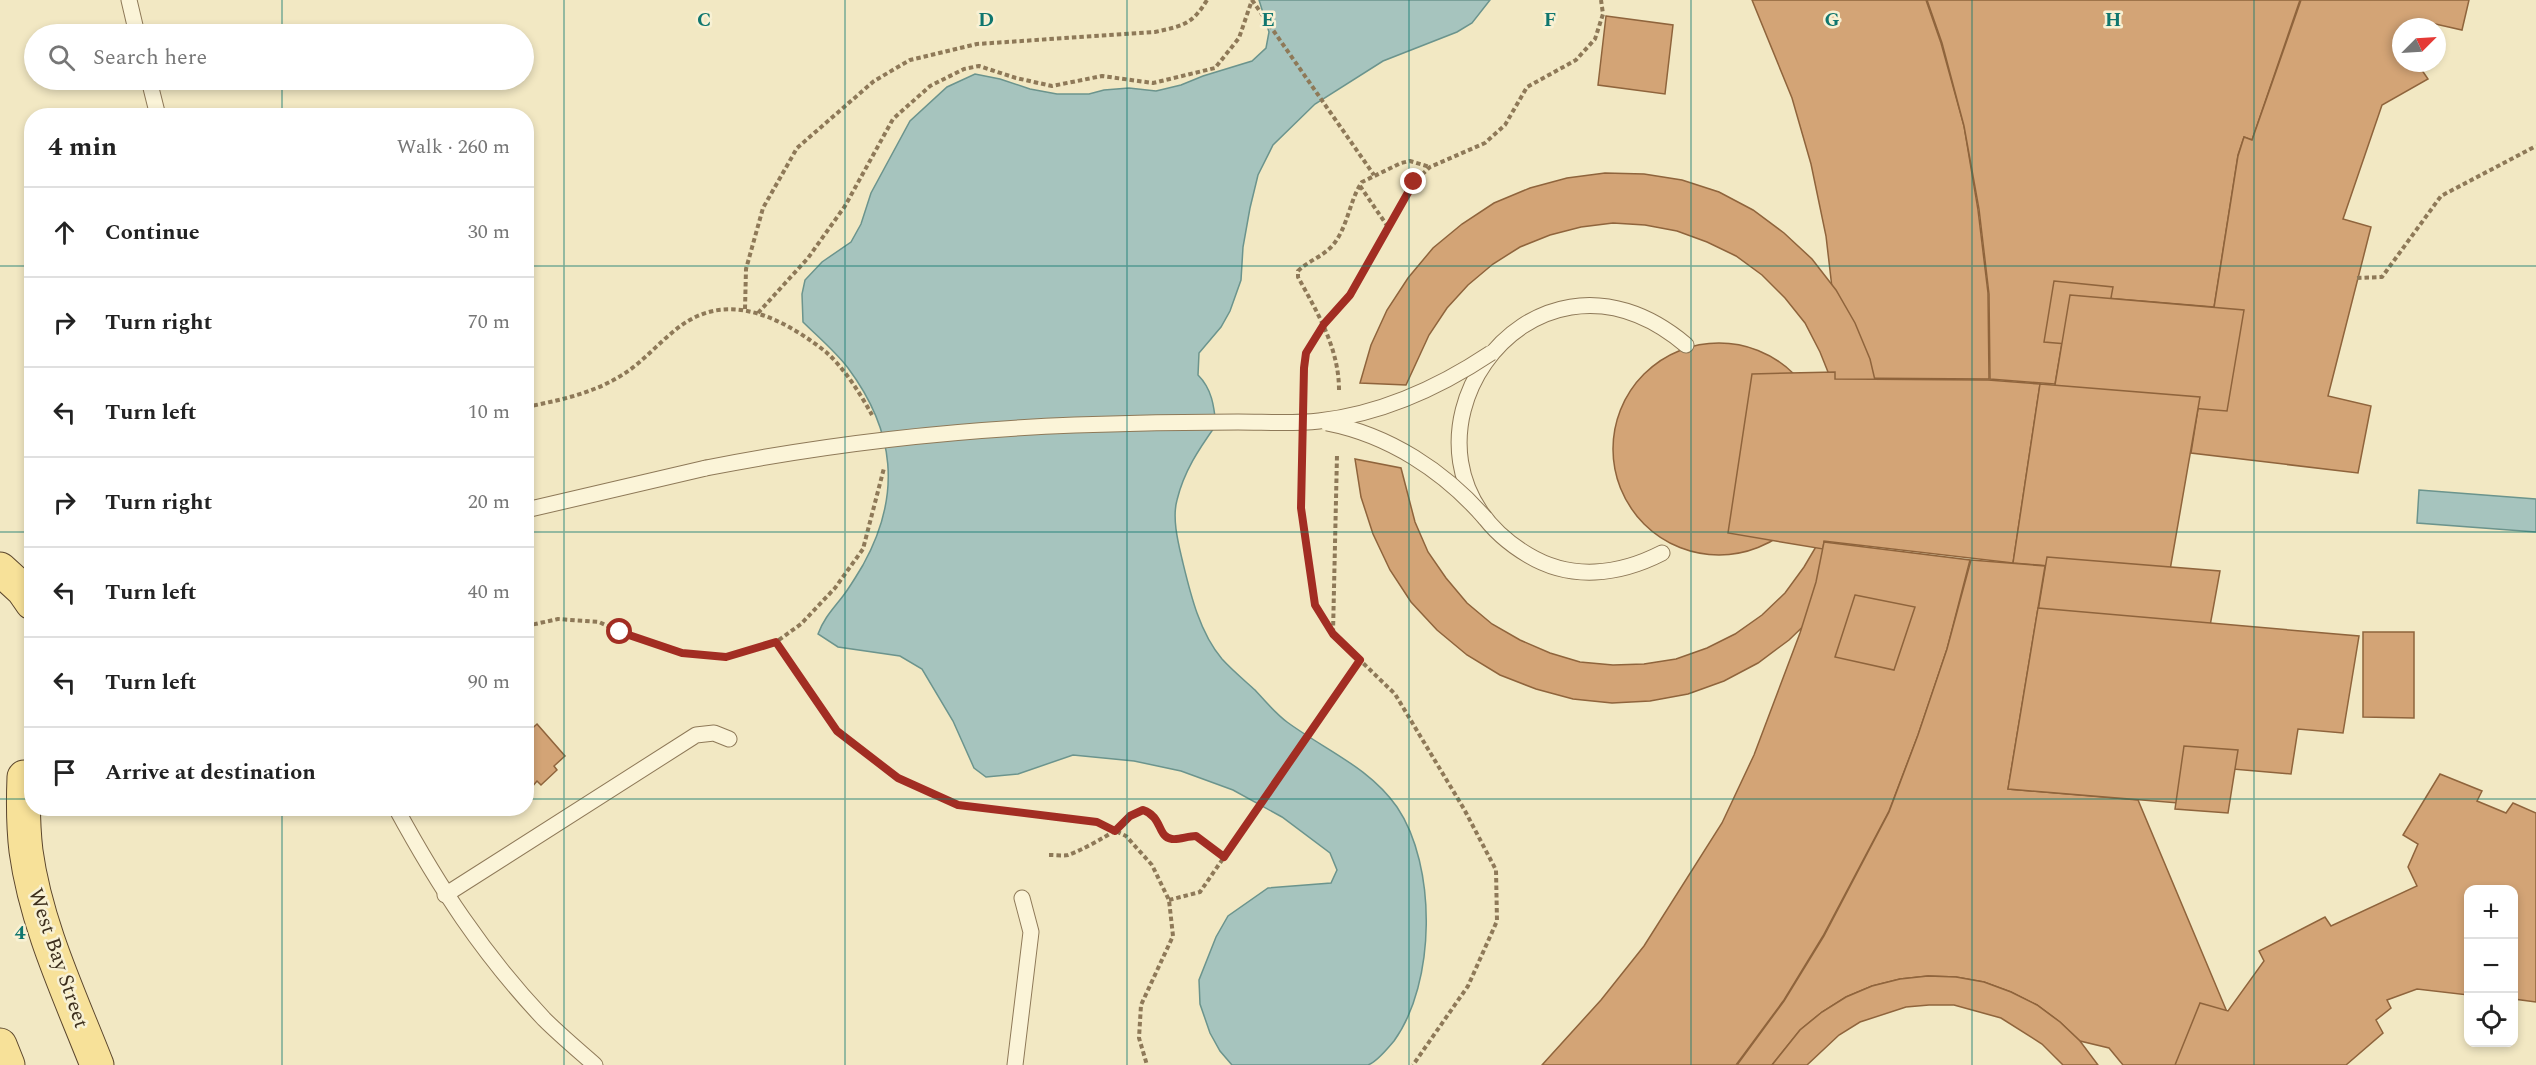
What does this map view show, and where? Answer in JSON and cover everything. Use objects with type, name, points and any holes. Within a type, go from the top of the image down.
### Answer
[{"type":"main road","points":[[0,568],[24,593]]},
{"type":"main road","points":[[0,799],[24,776]]},
{"type":"main road","name":"West Bay Street","points":[[24,806],[27,853],[45,929],[97,1065]]},
{"type":"main road","points":[[0,1045],[8,1065]]},
{"type":"lane","points":[[129,0],[135,24]]},
{"type":"lane","points":[[151,90],[156,108]]},
{"type":"lane","points":[[534,508],[748,460],[862,444],[974,432],[1074,425],[1318,421],[1358,414],[1408,397],[1461,373],[1491,353],[1524,325],[1565,308],[1609,307],[1651,319],[1686,345]]},
{"type":"lane","points":[[1485,518],[1465,478],[1459,434],[1468,391],[1491,353]]},
{"type":"lane","points":[[1318,421],[1363,433],[1423,463],[1449,481],[1499,534],[1536,560],[1578,572],[1600,573],[1643,563],[1662,553]]},
{"type":"lane","points":[[445,895],[696,735],[714,733],[729,739]]},
{"type":"lane","points":[[401,816],[445,895],[502,971],[545,1020],[596,1065]]},
{"type":"lane","points":[[1015,1065],[1031,932],[1023,898]]},
{"type":"path","points":[[745,309],[746,269],[763,207],[797,148],[874,81],[910,60],[977,44],[1155,32],[1178,27],[1197,16],[1207,0]]},
{"type":"path","points":[[758,313],[808,258],[845,206],[893,119],[930,86],[964,69],[979,66],[1052,86],[1102,76],[1153,82],[1215,68],[1239,38],[1252,0]]},
{"type":"path","points":[[1252,0],[1374,175],[1410,161],[1430,166]]},
{"type":"path","points":[[1303,403],[1306,353],[1324,324],[1350,295],[1414,182],[1430,166],[1485,143],[1505,125],[1527,87],[1576,60],[1595,39],[1603,14],[1601,0]]},
{"type":"path","points":[[2357,278],[2382,277],[2441,196],[2536,146]]},
{"type":"path","points":[[1360,186],[1388,227]]},
{"type":"path","points":[[534,405],[576,397],[609,383],[635,366],[673,331],[701,315],[728,309],[745,309],[780,322],[827,353],[854,386],[875,421]]},
{"type":"path","points":[[1302,449],[1301,508],[1315,605],[1333,634],[1395,694],[1464,809],[1496,870],[1497,921],[1468,987],[1413,1065]]},
{"type":"path","points":[[534,624],[558,619],[599,622],[620,632],[682,653],[726,657],[776,642],[801,624],[835,588],[863,549],[885,464]]},
{"type":"path","points":[[776,642],[837,731],[898,778],[958,805],[1097,822],[1126,836],[1152,865],[1169,900],[1173,936],[1141,1005],[1139,1038],[1147,1065]]},
{"type":"path","points":[[1169,900],[1200,892],[1360,660]]},
{"type":"path","points":[[1049,855],[1067,855],[1115,831],[1130,816],[1143,810],[1158,819],[1166,837],[1173,840],[1196,836],[1224,857]]},
{"type":"water","points":[[1259,0],[1490,0],[1472,23],[1457,32],[1383,61],[1315,104],[1273,145],[1258,175],[1243,247],[1241,280],[1230,311],[1221,327],[1199,353],[1198,375],[1209,392],[1216,425],[1188,470],[1176,507],[1177,538],[1188,585],[1201,624],[1214,648],[1226,663],[1283,718],[1360,770],[1386,793],[1397,807],[1410,832],[1419,860],[1425,892],[1424,957],[1418,988],[1408,1017],[1394,1041],[1379,1058],[1368,1065],[1232,1065],[1220,1051],[1210,1033],[1200,1004],[1199,980],[1216,937],[1228,916],[1268,888],[1331,883],[1337,870],[1330,853],[1282,817],[1233,790],[1181,771],[1134,761],[1073,755],[1018,774],[986,777],[974,768],[953,721],[922,669],[900,656],[838,647],[818,634],[826,618],[863,565],[875,539],[884,514],[888,489],[888,464],[884,440],[876,416],[864,392],[843,362],[803,322],[802,294],[805,280],[822,262],[851,242],[861,224],[871,193],[910,121],[947,87],[975,74],[1057,94],[1089,94],[1129,88],[1156,91],[1252,61],[1266,48],[1269,32]]},
{"type":"water","points":[[2419,490],[2536,499],[2536,532],[2417,523]]},
{"type":"building","points":[[1752,0],[1926,0],[1941,43],[1964,126],[1978,210],[1988,293],[1989,379],[1836,378],[1834,305],[1826,236],[1811,164],[1792,98]]},
{"type":"building","points":[[1927,0],[2300,0],[2252,140],[2244,137],[2238,155],[2214,307],[2070,295],[2055,384],[1990,379],[1989,294],[1979,209],[1964,126],[1942,43]]},
{"type":"building","points":[[2301,0],[2469,0],[2462,30],[2446,26],[2446,18],[2392,18],[2392,72],[2423,72],[2428,79],[2382,105],[2343,219],[2371,227],[2328,396],[2371,406],[2358,473],[2191,453],[2238,156],[2244,137],[2252,140]]},
{"type":"building","points":[[1606,16],[1673,25],[1665,94],[1598,85]]},
{"type":"building","points":[[1605,173],[1644,174],[1682,180],[1719,192],[1753,210],[1784,233],[1812,259],[1836,290],[1855,323],[1870,359],[1879,397],[1882,435],[1880,474],[1872,512],[1859,548],[1817,613],[1789,640],[1758,663],[1724,681],[1688,694],[1650,701],[1612,703],[1573,699],[1536,689],[1500,675],[1467,655],[1437,630],[1411,602],[1390,570],[1373,534],[1361,497],[1355,459],[1401,468],[1415,522],[1428,552],[1446,578],[1467,603],[1492,624],[1550,653],[1580,662],[1613,665],[1644,664],[1676,659],[1707,648],[1735,634],[1762,615],[1785,593],[1820,540],[1831,509],[1839,478],[1841,446],[1838,413],[1832,382],[1805,323],[1762,275],[1736,256],[1677,231],[1645,225],[1613,223],[1581,227],[1550,235],[1520,247],[1493,264],[1468,285],[1447,308],[1429,335],[1406,385],[1360,383],[1371,345],[1387,310],[1408,278],[1433,248],[1462,224],[1494,203],[1530,188],[1567,178]]},
{"type":"building","points":[[2054,281],[2113,287],[2102,347],[2044,342]]},
{"type":"building","points":[[2070,295],[2244,310],[2227,411],[2053,397]]},
{"type":"building","points":[[1709,343],[1729,343],[1750,347],[1769,355],[1794,374],[1807,390],[1817,408],[1823,428],[1825,449],[1823,470],[1817,490],[1807,508],[1794,524],[1769,543],[1750,551],[1729,555],[1709,555],[1688,551],[1669,543],[1637,516],[1625,499],[1617,480],[1613,459],[1613,439],[1617,418],[1625,399],[1652,367],[1669,355],[1688,347]]},
{"type":"building","points":[[1835,372],[1835,379],[1988,380],[2040,384],[2013,563],[1824,541],[1823,549],[1728,533],[1752,374]]},
{"type":"building","points":[[2040,384],[2200,397],[2169,576],[2013,563]]},
{"type":"building","points":[[1824,542],[1970,560],[1947,649],[1889,811],[1823,936],[1784,1000],[1736,1065],[1542,1065],[1601,1000],[1644,946],[1722,823],[1754,755],[1800,633],[1816,582]]},
{"type":"building","points":[[2047,557],[2220,571],[2208,637],[2036,623]]},
{"type":"building","points":[[1971,560],[2045,566],[2008,789],[2138,800],[2227,1012],[2206,1065],[2123,1065],[2109,1048],[2080,1041],[2037,1005],[2011,992],[1984,982],[1956,977],[1928,976],[1900,979],[1872,986],[1846,997],[1822,1012],[1800,1030],[1772,1065],[1737,1065],[1784,1001],[1824,936],[1889,812],[1947,649]]},
{"type":"building","points":[[1855,595],[1915,607],[1894,670],[1835,657]]},
{"type":"building","points":[[2038,608],[2359,636],[2343,733],[2298,729],[2291,774],[2221,768],[2215,806],[2008,789]]},
{"type":"building","points":[[2363,632],[2414,632],[2414,718],[2363,717]]},
{"type":"building","points":[[537,724],[565,756],[554,766],[557,770],[541,785],[537,781],[534,785],[534,727]]},
{"type":"building","points":[[2184,746],[2238,750],[2228,813],[2175,809]]},
{"type":"building","points":[[2440,774],[2482,791],[2477,801],[2506,813],[2513,803],[2536,813],[2536,1002],[2518,1000],[2518,885],[2464,885],[2464,995],[2417,989],[2387,1000],[2391,1008],[2376,1020],[2383,1033],[2346,1065],[2175,1065],[2200,1003],[2228,1011],[2264,961],[2259,951],[2325,917],[2331,926],[2417,886],[2408,867],[2418,844],[2403,835]]},
{"type":"building","points":[[1928,976],[1956,977],[1984,982],[2037,1005],[2080,1041],[2098,1065],[2063,1065],[2042,1044],[2001,1018],[1954,1005],[1929,1005],[1906,1007],[1860,1022],[1839,1035],[1807,1065],[1772,1065],[1800,1030],[1822,1012],[1846,997],[1872,986],[1900,979]]},
{"type":"route","points":[[620,632],[682,653],[726,657],[776,642],[837,731],[898,778],[958,805],[1097,822],[1115,831],[1130,816],[1143,810],[1158,819],[1166,837],[1173,840],[1191,836],[1199,837],[1224,857],[1360,660],[1333,634],[1315,605],[1301,508],[1304,368],[1306,353],[1324,324],[1350,295],[1414,182]]}]
